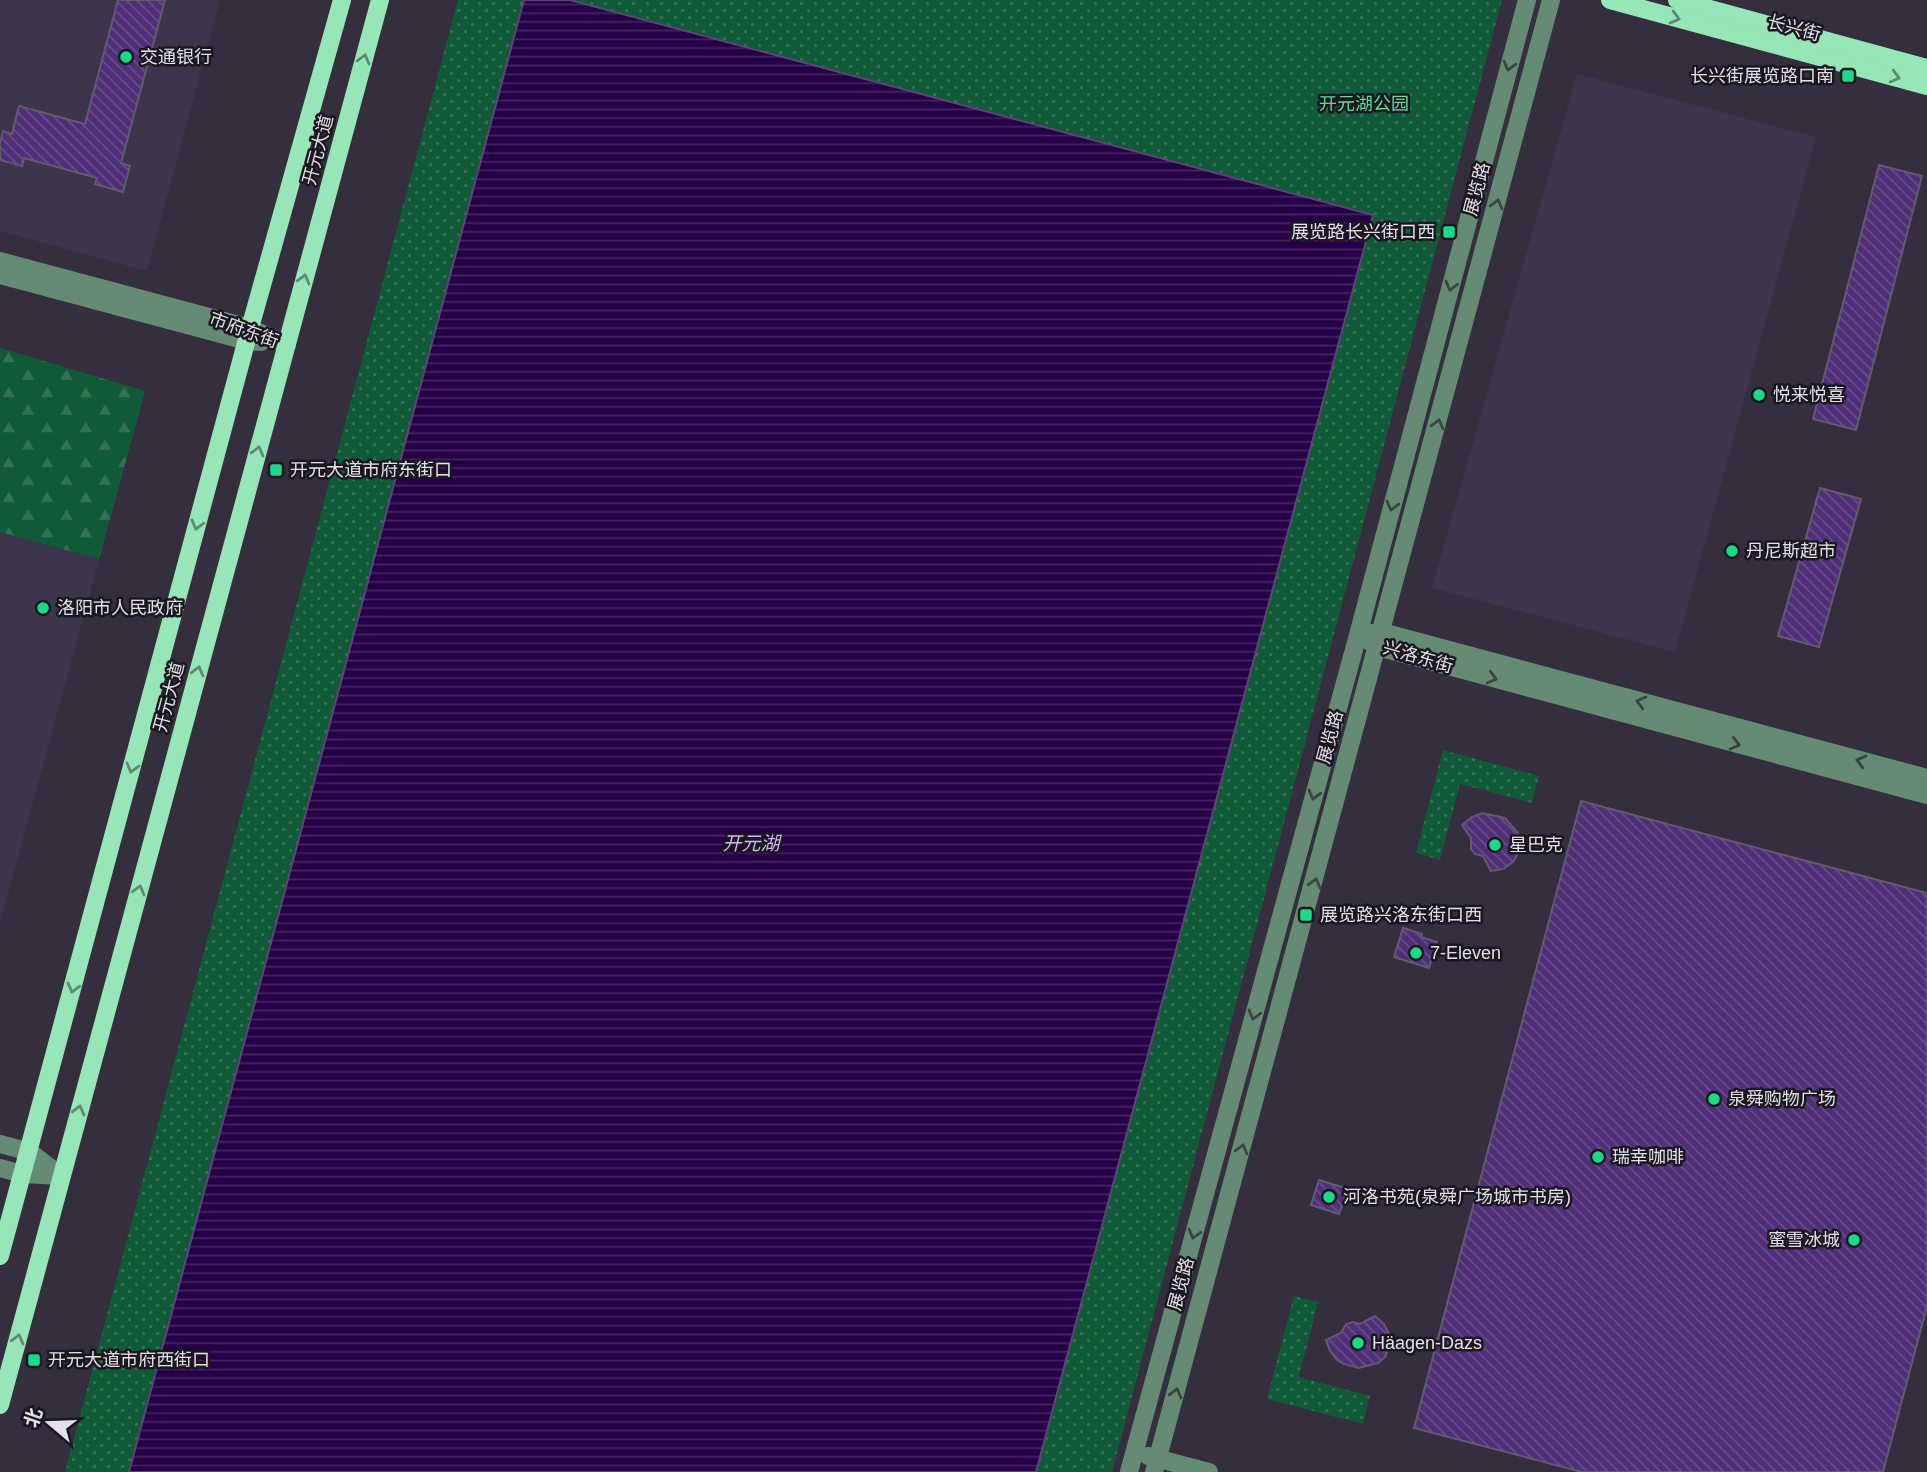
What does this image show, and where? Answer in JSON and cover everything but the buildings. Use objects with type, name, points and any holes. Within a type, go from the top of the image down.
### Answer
[{"type":"main road","name":"开元大道","points":[[0,1256],[342,0]]},
{"type":"main road","name":"开元大道","points":[[0,1405],[380,0]]},
{"type":"main road","name":"长兴街","points":[[1609,0],[1927,86]]},
{"type":"main road","name":"长兴街","points":[[1677,0],[1927,68]]},
{"type":"street","name":"展览路","points":[[1142,1466],[1358,635],[1527,0]]},
{"type":"street","name":"展览路","points":[[1142,1466],[1380,640],[1552,0]]},
{"type":"street","name":"市府东街","points":[[0,261],[287,345]]},
{"type":"street","name":"市府东街","points":[[0,275],[249,334]]},
{"type":"street","name":"兴洛东街","points":[[1358,635],[1927,778]]},
{"type":"street","name":"兴洛东街","points":[[1380,640],[1927,795]]},
{"type":"street","points":[[0,1144],[30,1152],[61,1176]]},
{"type":"street","points":[[0,1168],[22,1174],[61,1176]]},
{"type":"street","points":[[1142,1466],[1209,1472]]},
{"type":"shaded area","points":[[0,0],[220,0],[147,271],[0,231]]},
{"type":"shaded area","points":[[1577,74],[1816,137],[1675,652],[1432,588]]},
{"type":"shaded area","name":"洛阳市人民政府","points":[[0,348],[145,391],[0,923]]},
{"type":"green space","points":[[458,0],[524,0],[129,1472],[65,1472]]},
{"type":"green space","name":"开元湖公园","points":[[570,0],[1502,0],[1112,1472],[1036,1472],[1373,215]]},
{"type":"green space","points":[[0,348],[145,391],[99,559],[0,532]]},
{"type":"green space","points":[[1443,750],[1539,776],[1532,803],[1460,784],[1440,860],[1416,853]]},
{"type":"green space","points":[[1294,1296],[1318,1302],[1299,1377],[1370,1396],[1363,1424],[1267,1399]]},
{"type":"water","name":"开元湖","points":[[524,0],[570,0],[1373,215],[1036,1472],[129,1472]]},
{"type":"place","name":"交通银行","points":[[126,57]]},
{"type":"place","name":"长兴街展览路口南","points":[[1848,76]]},
{"type":"place","name":"展览路长兴街口西","points":[[1449,232]]},
{"type":"place","name":"悦来悦喜","points":[[1759,395]]},
{"type":"place","name":"开元大道市府东街口","points":[[276,470]]},
{"type":"place","name":"丹尼斯超市","points":[[1732,551]]},
{"type":"place","name":"洛阳市人民政府","points":[[43,608]]},
{"type":"place","name":"星巴克","points":[[1495,845]]},
{"type":"place","name":"展览路兴洛东街口西","points":[[1306,915]]},
{"type":"place","name":"7-Eleven","points":[[1416,953]]},
{"type":"place","name":"泉舜购物广场","points":[[1714,1099]]},
{"type":"place","name":"瑞幸咖啡","points":[[1598,1157]]},
{"type":"place","name":"河洛书苑(泉舜广场城市书房)","points":[[1329,1197]]},
{"type":"place","name":"蜜雪冰城","points":[[1854,1240]]},
{"type":"place","name":"Häagen-Dazs","points":[[1358,1343]]},
{"type":"place","name":"开元大道市府西街口","points":[[34,1360]]}]
